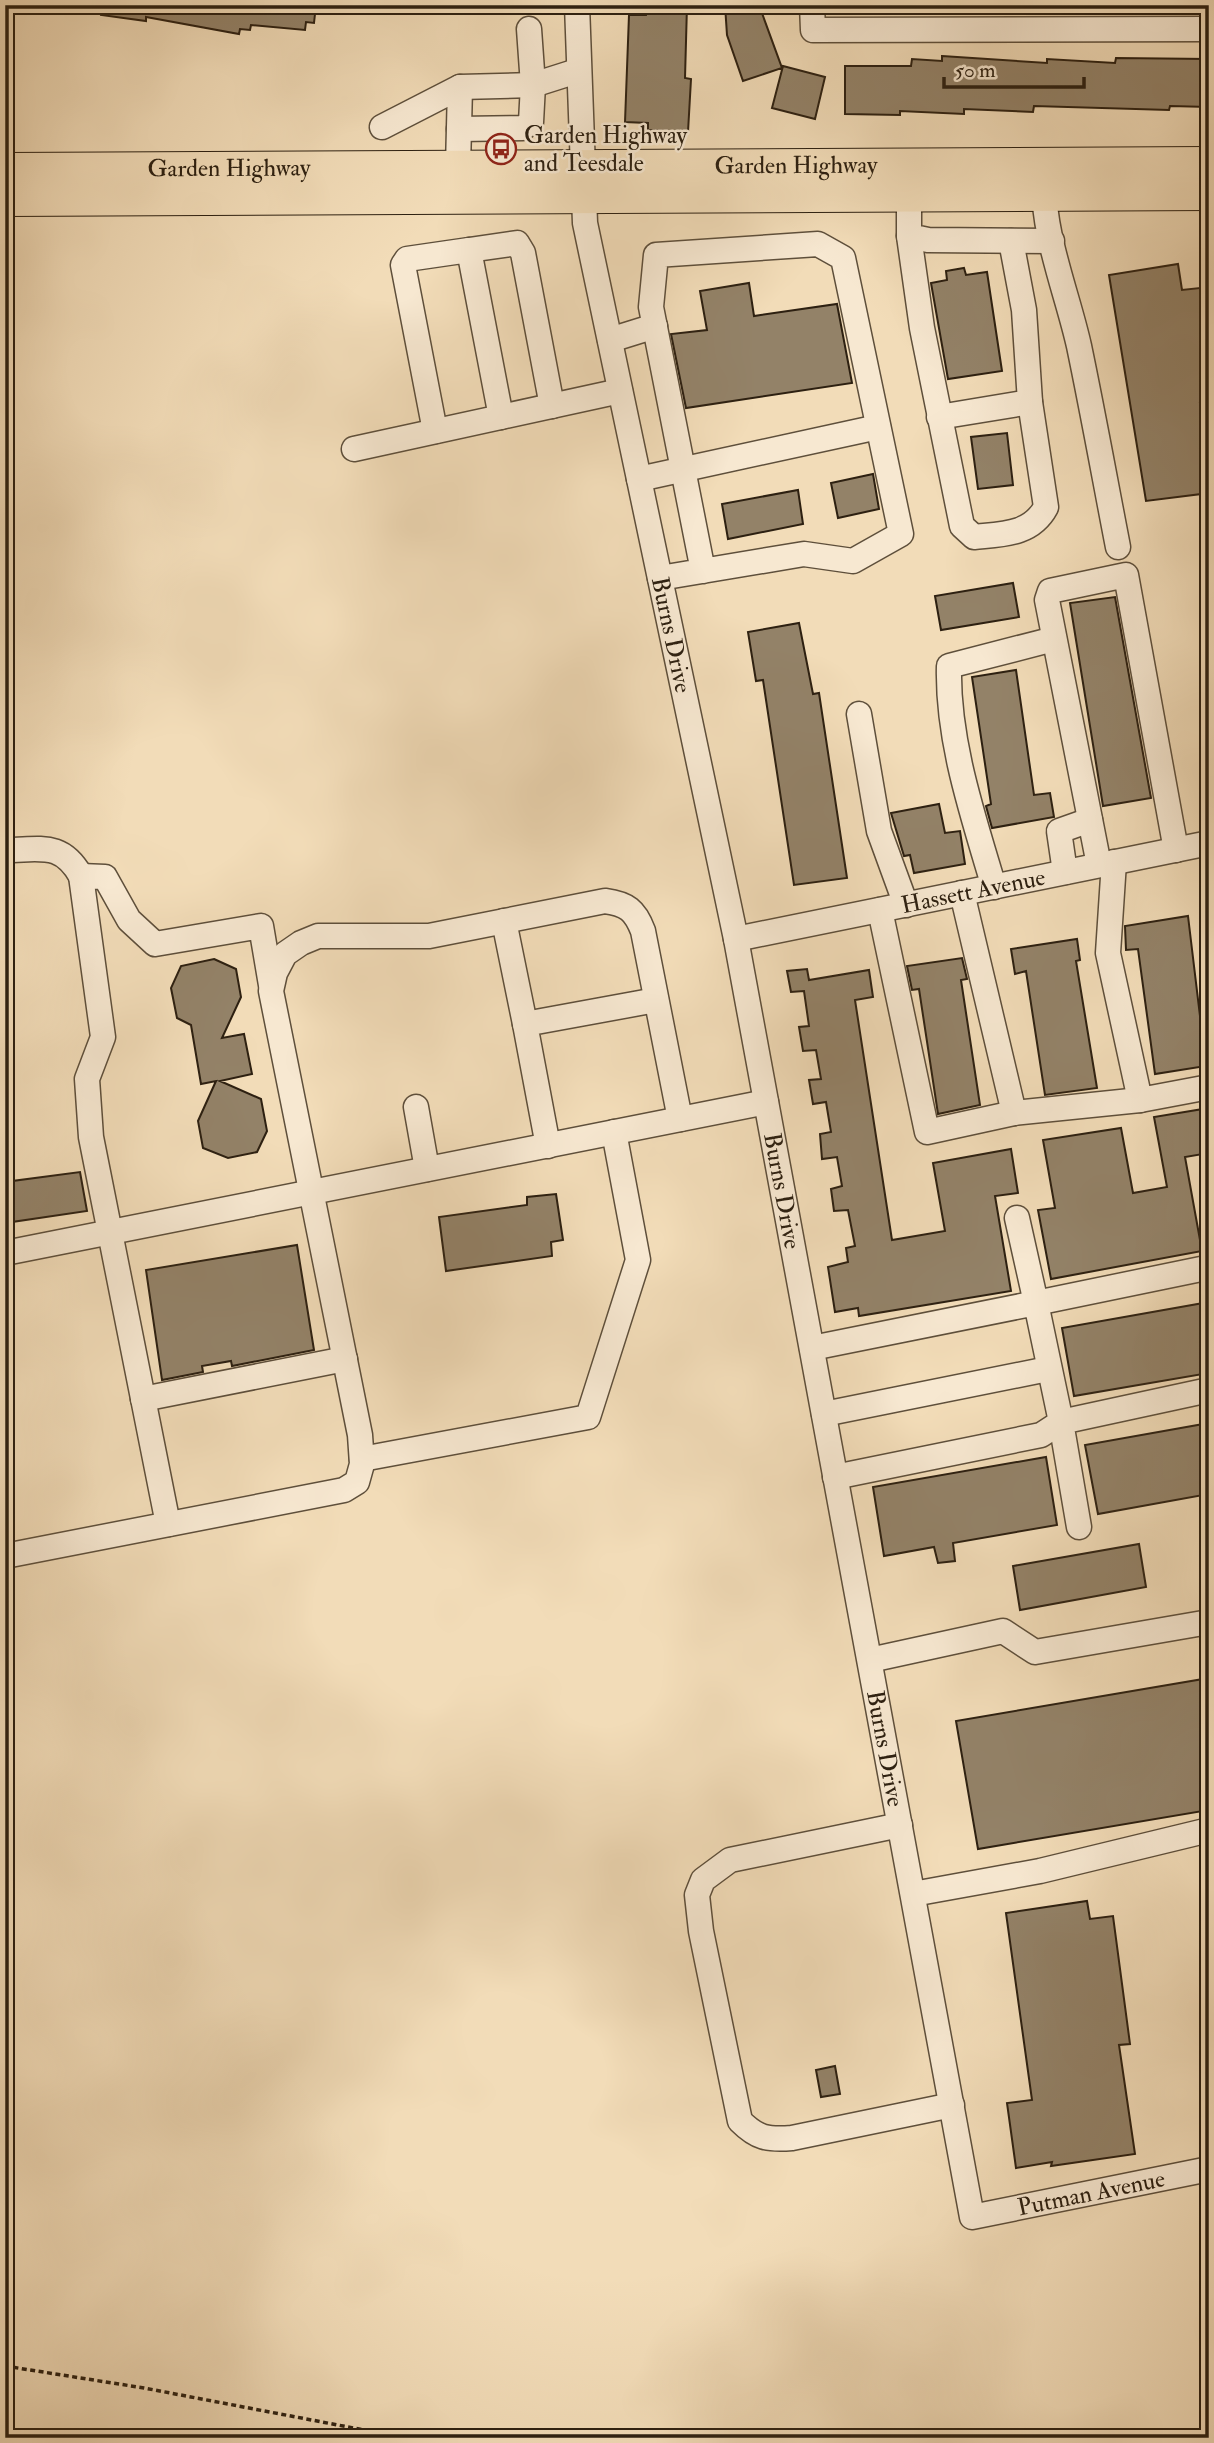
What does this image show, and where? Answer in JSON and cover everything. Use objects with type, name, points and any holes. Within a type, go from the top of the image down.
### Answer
[{"type":"main road","name":"Garden Highway","points":[[5,169],[1209,163]]},
{"type":"main road","name":"Garden Highway","points":[[5,200],[1209,194]]},
{"type":"street","name":"Burns Drive","points":[[577,5],[577,71],[585,223],[736,939],[972,2217]]},
{"type":"street","points":[[812,5],[813,30],[1209,29]]},
{"type":"street","points":[[459,128],[523,128],[534,116],[529,29]]},
{"type":"street","points":[[382,127],[460,87],[533,85],[577,71]]},
{"type":"street","points":[[458,167],[460,87]]},
{"type":"street","points":[[1044,164],[1043,195],[1079,345],[1118,547]]},
{"type":"street","points":[[909,195],[909,236],[939,417],[962,526],[974,537],[1028,528],[1039,520],[1046,508],[1030,402],[1024,310],[1011,241]]},
{"type":"street","points":[[909,236],[928,240],[1052,241]]},
{"type":"street","points":[[435,431],[403,265],[407,260],[516,243],[523,253],[552,406]]},
{"type":"street","points":[[660,578],[704,571],[804,554],[853,562],[901,534],[843,258],[818,244],[656,255],[651,307],[704,571]]},
{"type":"street","points":[[470,250],[501,417]]},
{"type":"street","points":[[610,340],[655,326]]},
{"type":"street","points":[[354,449],[620,391]]},
{"type":"street","points":[[939,417],[1030,402]]},
{"type":"street","points":[[639,479],[878,427]]},
{"type":"street","points":[[1140,1100],[1108,953],[1107,864],[1089,814],[1047,600],[1051,591],[1126,575],[1176,850]]},
{"type":"street","points":[[994,887],[971,810],[948,696],[949,666],[1055,639]]},
{"type":"street","points":[[859,713],[879,831],[906,905]]},
{"type":"street","points":[[1065,872],[1059,831],[1089,814]]},
{"type":"street","name":"Hassett Avenue","points":[[736,939],[1209,843]]},
{"type":"street","points":[[5,850],[50,850],[70,857],[80,876],[103,1037],[87,1079],[91,1137],[168,1524]]},
{"type":"street","points":[[5,1556],[344,1490],[356,1482],[362,1459],[313,1192],[271,991],[261,926],[155,944],[129,920],[104,877],[80,876]]},
{"type":"street","points":[[962,893],[1014,1113]]},
{"type":"street","points":[[271,991],[275,974],[285,954],[318,936],[429,936],[605,901],[622,903],[636,913],[643,931],[680,1119]]},
{"type":"street","points":[[880,910],[927,1132],[1014,1113],[1140,1100],[1209,1087]]},
{"type":"street","points":[[504,921],[548,1146]]},
{"type":"street","points":[[525,1024],[656,1000]]},
{"type":"street","points":[[5,1253],[766,1102]]},
{"type":"street","points":[[416,1107],[427,1169]]},
{"type":"street","points":[[362,1459],[588,1417],[638,1260],[614,1132]]},
{"type":"street","points":[[1017,1219],[1061,1422],[1079,1527]]},
{"type":"street","points":[[812,1348],[1201,1269]]},
{"type":"street","points":[[144,1399],[345,1359]]},
{"type":"street","points":[[824,1414],[1048,1369]]},
{"type":"street","points":[[835,1477],[1041,1435],[1061,1422],[1209,1390]]},
{"type":"street","points":[[870,1660],[1003,1631],[1035,1653],[1209,1622]]},
{"type":"street","points":[[900,1825],[730,1860],[704,1880],[697,1895],[701,1931],[740,2121],[754,2135],[765,2140],[792,2138],[952,2105]]},
{"type":"street","points":[[913,1895],[1040,1871],[1209,1830]]},
{"type":"street","name":"Putman Avenue","points":[[972,2217],[1209,2169]]},
{"type":"path","points":[[5,2366],[144,2388],[406,2438]]},
{"type":"building","points":[[102,5],[316,5],[314,23],[306,22],[305,30],[251,25],[250,30],[240,29],[239,34],[146,17],[146,21],[101,15]]},
{"type":"building","points":[[647,5],[687,5],[685,78],[691,79],[688,132],[648,130],[648,123],[625,122],[629,15],[646,15]]},
{"type":"building","points":[[725,5],[759,5],[782,68],[743,81],[727,35]]},
{"type":"building","points":[[942,56],[1047,63],[1047,59],[1115,63],[1116,58],[1209,59],[1209,107],[1170,106],[1169,110],[1034,106],[1033,112],[964,109],[964,114],[900,111],[900,115],[845,114],[845,66],[911,66],[912,59],[942,61]]},
{"type":"building","points":[[783,66],[825,77],[815,119],[772,108]]},
{"type":"building","points":[[1178,264],[1182,290],[1209,287],[1209,403],[1200,403],[1209,458],[1209,493],[1146,501],[1109,275]]},
{"type":"building","points":[[964,268],[966,275],[987,272],[1002,371],[948,379],[931,283],[947,280],[946,271]]},
{"type":"building","points":[[749,283],[754,316],[837,304],[852,383],[686,408],[671,334],[707,330],[700,291]]},
{"type":"building","points":[[1007,433],[1013,485],[978,489],[971,437]]},
{"type":"building","points":[[873,474],[879,509],[838,518],[831,483]]},
{"type":"building","points":[[798,490],[803,524],[728,539],[722,504]]},
{"type":"building","points":[[1013,583],[1019,617],[941,630],[935,596]]},
{"type":"building","points":[[1115,597],[1151,798],[1103,806],[1070,603]]},
{"type":"building","points":[[799,623],[813,694],[819,693],[847,878],[794,885],[763,680],[756,681],[748,632]]},
{"type":"building","points":[[1016,670],[1034,795],[1050,793],[1054,817],[992,828],[986,806],[991,804],[972,677]]},
{"type":"building","points":[[939,804],[945,833],[960,831],[965,864],[914,873],[910,855],[904,856],[891,813]]},
{"type":"building","points":[[1188,916],[1206,1066],[1155,1074],[1138,949],[1126,950],[1125,926]]},
{"type":"building","points":[[1077,939],[1080,960],[1076,961],[1097,1088],[1045,1095],[1026,971],[1015,974],[1011,949]]},
{"type":"building","points":[[962,958],[967,979],[961,980],[980,1105],[938,1114],[919,989],[912,990],[907,966]]},
{"type":"building","points":[[214,959],[236,969],[241,997],[222,1038],[244,1034],[252,1074],[220,1081],[261,1099],[267,1131],[257,1152],[228,1158],[203,1148],[198,1121],[216,1081],[201,1084],[191,1025],[177,1018],[171,988],[181,966]]},
{"type":"building","points":[[807,969],[809,980],[869,970],[873,997],[855,1000],[892,1240],[945,1231],[933,1163],[1011,1149],[1018,1193],[995,1196],[1011,1291],[859,1316],[858,1308],[835,1312],[828,1267],[848,1262],[846,1248],[855,1246],[848,1210],[834,1211],[831,1189],[842,1186],[837,1157],[822,1159],[820,1134],[831,1132],[826,1102],[813,1104],[809,1080],[821,1079],[816,1050],[803,1051],[799,1027],[809,1026],[804,991],[791,992],[787,971]]},
{"type":"building","points":[[1209,1108],[1209,1153],[1185,1157],[1202,1251],[1051,1279],[1038,1210],[1055,1208],[1043,1140],[1121,1128],[1133,1193],[1167,1187],[1154,1117]]},
{"type":"building","points":[[80,1172],[87,1211],[5,1223],[5,1182]]},
{"type":"building","points":[[556,1194],[563,1240],[551,1242],[552,1256],[446,1271],[439,1217],[527,1205],[527,1197]]},
{"type":"building","points":[[297,1245],[314,1350],[232,1366],[231,1361],[202,1366],[203,1372],[162,1380],[146,1270]]},
{"type":"building","points":[[1209,1302],[1209,1373],[1074,1396],[1062,1328]]},
{"type":"building","points":[[1209,1423],[1209,1494],[1098,1514],[1085,1445]]},
{"type":"building","points":[[1046,1457],[1057,1525],[953,1543],[955,1561],[938,1563],[934,1547],[884,1556],[873,1487]]},
{"type":"building","points":[[1139,1544],[1146,1587],[1020,1610],[1013,1566]]},
{"type":"building","points":[[1209,1678],[1209,1810],[978,1849],[956,1721]]},
{"type":"building","points":[[1087,1901],[1090,1919],[1113,1916],[1130,2044],[1119,2045],[1135,2154],[1051,2166],[1052,2162],[1016,2168],[1007,2103],[1032,2100],[1006,1913]]},
{"type":"building","points":[[835,2066],[840,2094],[821,2097],[816,2070]]},
{"type":"place","name":"Garden Highway and Teesdale","points":[[501,149]]}]
